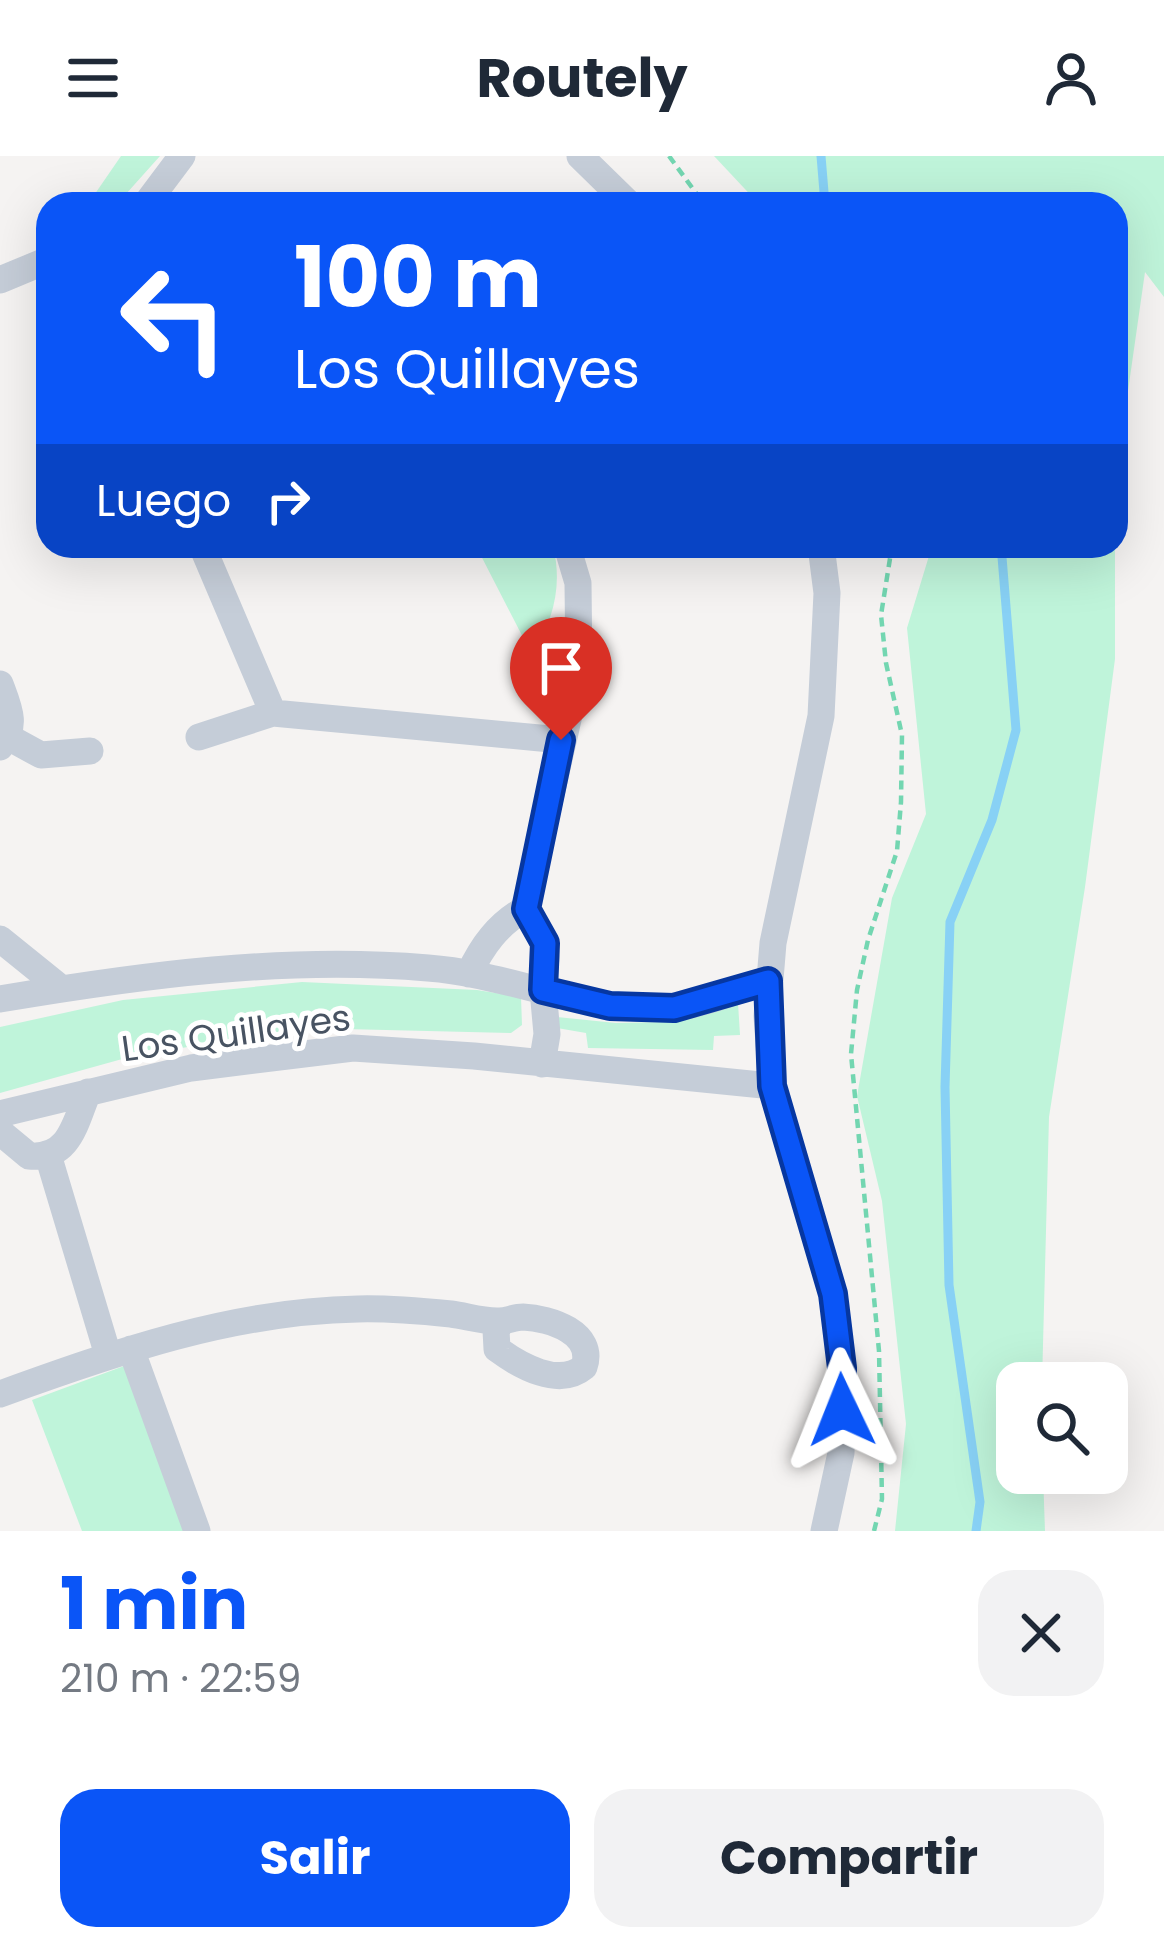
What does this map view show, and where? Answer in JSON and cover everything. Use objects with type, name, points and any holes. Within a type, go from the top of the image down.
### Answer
[{"type":"street","points":[[155,192],[182,156]]},
{"type":"street","points":[[580,156],[617,192]]},
{"type":"street","points":[[0,280],[36,265]]},
{"type":"street","points":[[207,558],[273,713]]},
{"type":"street","points":[[542,1064],[548,1034],[545,943],[526,909],[579,671],[578,584],[570,558]]},
{"type":"street","points":[[823,558],[827,593],[821,716],[768,981],[772,1086],[833,1294],[840,1349],[842,1453],[824,1531]]},
{"type":"street","points":[[0,684],[12,718],[4,742],[40,755],[89,751]]},
{"type":"street","points":[[199,737],[273,713],[561,740]]},
{"type":"street","points":[[469,974],[480,949],[499,927],[526,909]]},
{"type":"street","points":[[0,939],[62,989]]},
{"type":"street","name":"Los Quillayes","points":[[0,999],[173,971],[315,964],[431,968],[610,1006],[674,1008],[768,981]]},
{"type":"street","name":"Los Quillayes","points":[[0,1114],[191,1069],[353,1048],[772,1086]]},
{"type":"street","points":[[0,1132],[19,1151],[48,1156],[71,1137],[88,1092]]},
{"type":"street","points":[[48,1156],[120,1352],[197,1531]]},
{"type":"street","points":[[0,1394],[120,1352],[222,1324],[315,1310],[409,1310],[502,1322]]},
{"type":"path","points":[[670,156],[696,192]]},
{"type":"path","points":[[874,1531],[882,1499],[879,1351],[851,1054],[857,990],[897,851],[902,802],[902,735],[881,615],[890,558]]},
{"type":"green space","points":[[121,156],[160,156],[128,192],[96,192]]},
{"type":"green space","points":[[714,156],[1164,156],[1164,297],[1145,272],[1128,391],[1128,192],[748,192]]},
{"type":"green space","points":[[482,558],[555,558],[554,603],[532,655]]},
{"type":"green space","points":[[928,558],[1115,558],[1115,659],[1049,1117],[1043,1362],[996,1362],[996,1494],[1044,1494],[1045,1531],[895,1531],[906,1424],[882,1201],[857,1096],[892,898],[926,814],[907,628]]},
{"type":"green space","points":[[302,982],[477,990],[521,997],[522,1025],[511,1033],[303,1028],[133,1056],[0,1093],[0,1027],[123,1000]]},
{"type":"green space","points":[[738,1003],[740,1035],[714,1036],[713,1050],[588,1048],[586,1033],[557,1028],[557,1017],[665,1022]]},
{"type":"green space","points":[[124,1366],[186,1531],[82,1531],[32,1400]]},
{"type":"waterway","points":[[821,156],[824,192]]},
{"type":"waterway","points":[[976,1531],[980,1502],[949,1285],[945,1087],[950,922],[992,820],[1016,730],[1002,558]]},
{"type":"route","points":[[561,740],[526,909],[545,943],[543,990],[610,1006],[674,1008],[768,981],[772,1086],[833,1294],[842,1410]]}]
